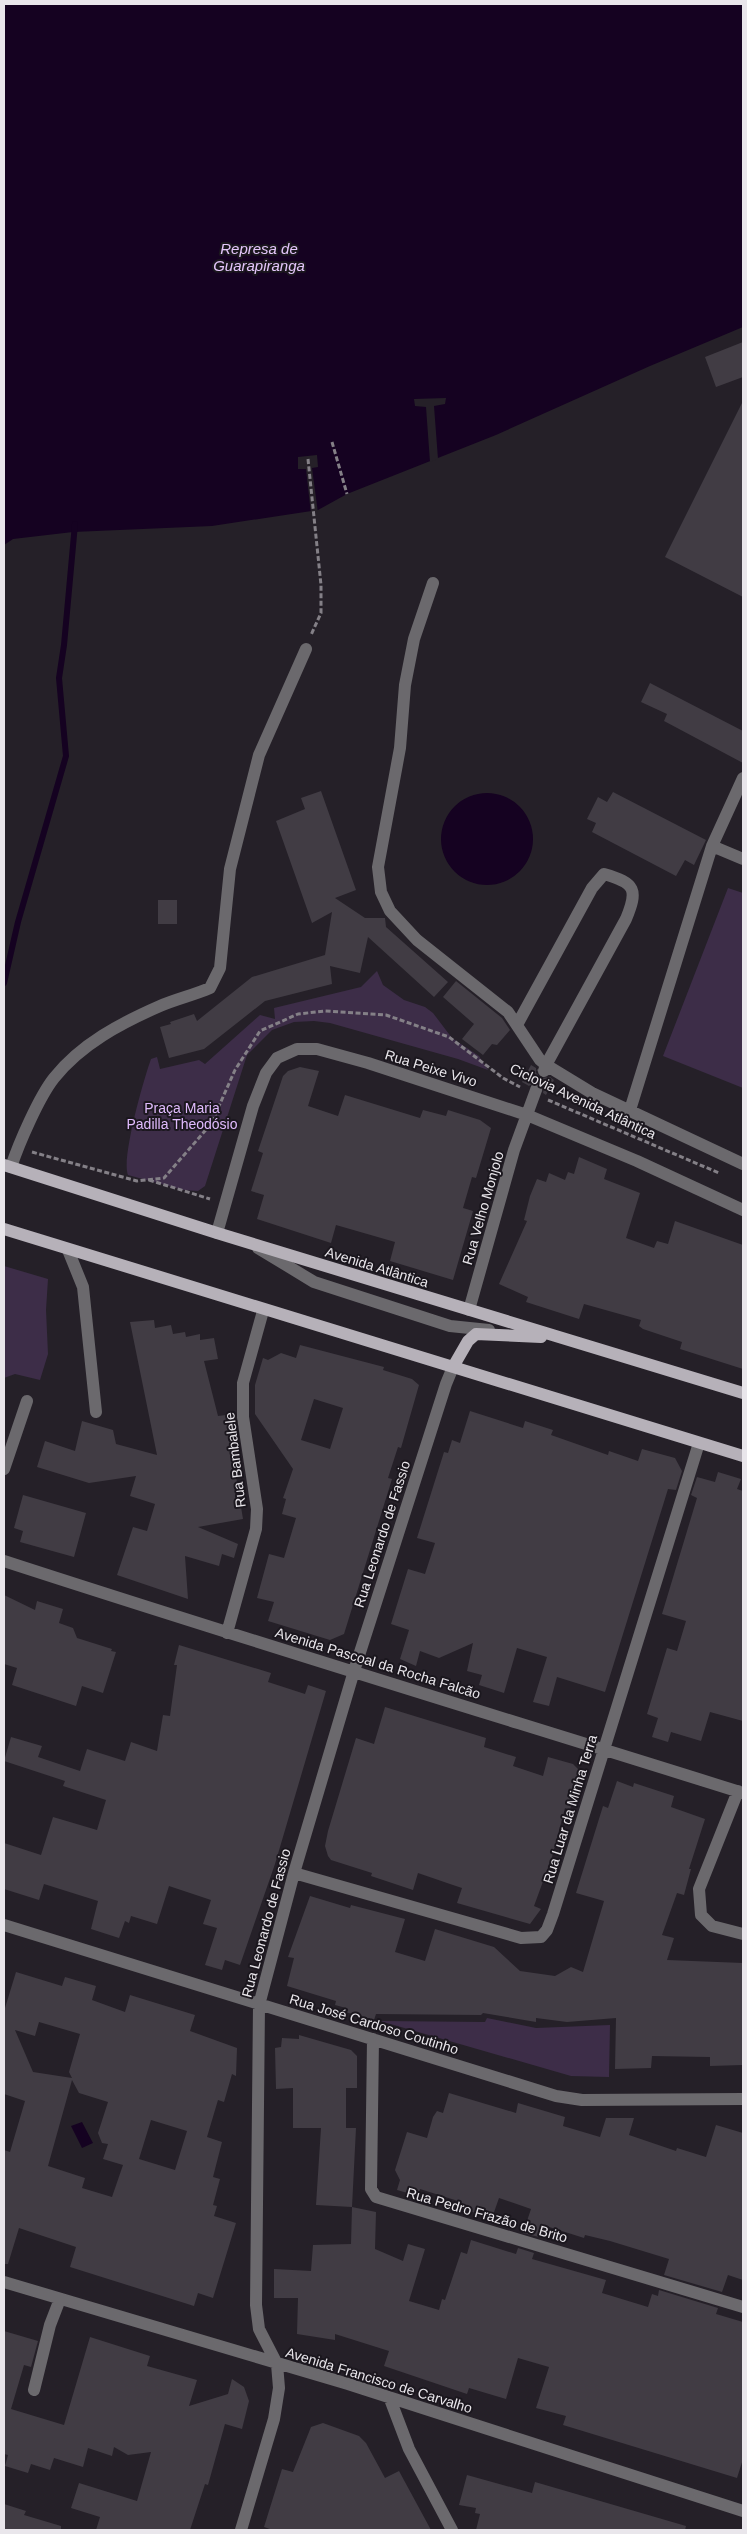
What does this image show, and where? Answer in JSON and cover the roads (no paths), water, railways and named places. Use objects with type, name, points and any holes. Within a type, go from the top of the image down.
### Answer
[{"type":"main road","name":"Avenida Atlântica","points":[[7,1166],[252,1244],[743,1393]]},
{"type":"main road","points":[[4,1229],[743,1456]]},
{"type":"main road","points":[[453,1367],[464,1346],[476,1334],[559,1338]]},
{"type":"street","points":[[433,583],[414,639],[405,685],[400,748],[378,868],[381,892],[390,912],[416,940],[508,1012],[518,1023],[545,1068],[592,1093],[743,1164]]},
{"type":"street","points":[[7,1166],[53,1079],[80,1052],[109,1030],[162,1005],[210,988],[220,968],[230,870],[259,755],[306,649]]},
{"type":"street","points":[[630,1110],[712,846],[743,778]]},
{"type":"street","points":[[712,846],[743,859]]},
{"type":"street","points":[[518,1023],[592,888],[604,874],[623,879],[633,888],[635,898],[626,920],[545,1068]]},
{"type":"street","name":"Rua Peixe Vivo","points":[[217,1233],[253,1106],[266,1073],[277,1058],[297,1049],[317,1050],[368,1064],[527,1115],[637,1161],[743,1210]]},
{"type":"street","name":"Rua Velho Monjolo","points":[[469,1310],[514,1150],[535,1092]]},
{"type":"street","points":[[252,1244],[314,1282],[450,1326],[559,1338]]},
{"type":"street","points":[[68,1250],[83,1287],[96,1412]]},
{"type":"street","name":"Rua Bambalele","points":[[227,1634],[256,1529],[257,1509],[243,1418],[244,1384],[263,1310]]},
{"type":"street","name":"Rua Leonardo de Fassio","points":[[241,2530],[274,2419],[278,2388],[277,2364],[259,2329],[256,2305],[259,2005],[294,1872],[354,1671],[453,1367]]},
{"type":"street","points":[[4,1469],[26,1401]]},
{"type":"street","name":"Rua Luar da Minha Terra","points":[[294,1872],[521,1938],[541,1937],[547,1930],[553,1914],[700,1444]]},
{"type":"street","name":"Avenida Pascoal da Rocha Falcão","points":[[4,1561],[227,1634],[354,1671],[741,1792]]},
{"type":"street","points":[[741,1792],[700,1889],[701,1915],[712,1926],[736,1934],[743,1934]]},
{"type":"street","name":"Rua José Cardoso Coutinho","points":[[4,1924],[259,2005],[570,2099],[743,2099]]},
{"type":"street","name":"Rua Pedro Frazão de Brito","points":[[373,2039],[371,2188],[376,2197],[743,2307]]},
{"type":"street","name":"Avenida Francisco de Carvalho","points":[[4,2282],[348,2384],[743,2512]]},
{"type":"street","points":[[34,2390],[50,2325],[60,2299]]},
{"type":"street","points":[[390,2399],[409,2449],[452,2530]]},
{"type":"water","name":"Represa de Guarapiranga","points":[[4,4],[743,4],[743,327],[650,366],[496,435],[347,494],[318,510],[212,526],[73,532],[13,539],[4,545]]},
{"type":"water","points":[[487,793],[505,796],[520,806],[530,821],[533,839],[530,857],[520,872],[505,882],[487,885],[469,882],[454,872],[444,857],[441,839],[444,821],[454,806],[469,796]]},
{"type":"water","points":[[82,2122],[93,2143],[82,2148],[71,2126]]},
{"type":"waterway","points":[[4,983],[18,922],[66,756],[59,678],[64,645],[75,524]]},
{"type":"tunnel","points":[[536,1090],[543,1071]]},
{"type":"park label","name":"Praça Maria Padilla Theodósio","points":[[182,1116]]}]
